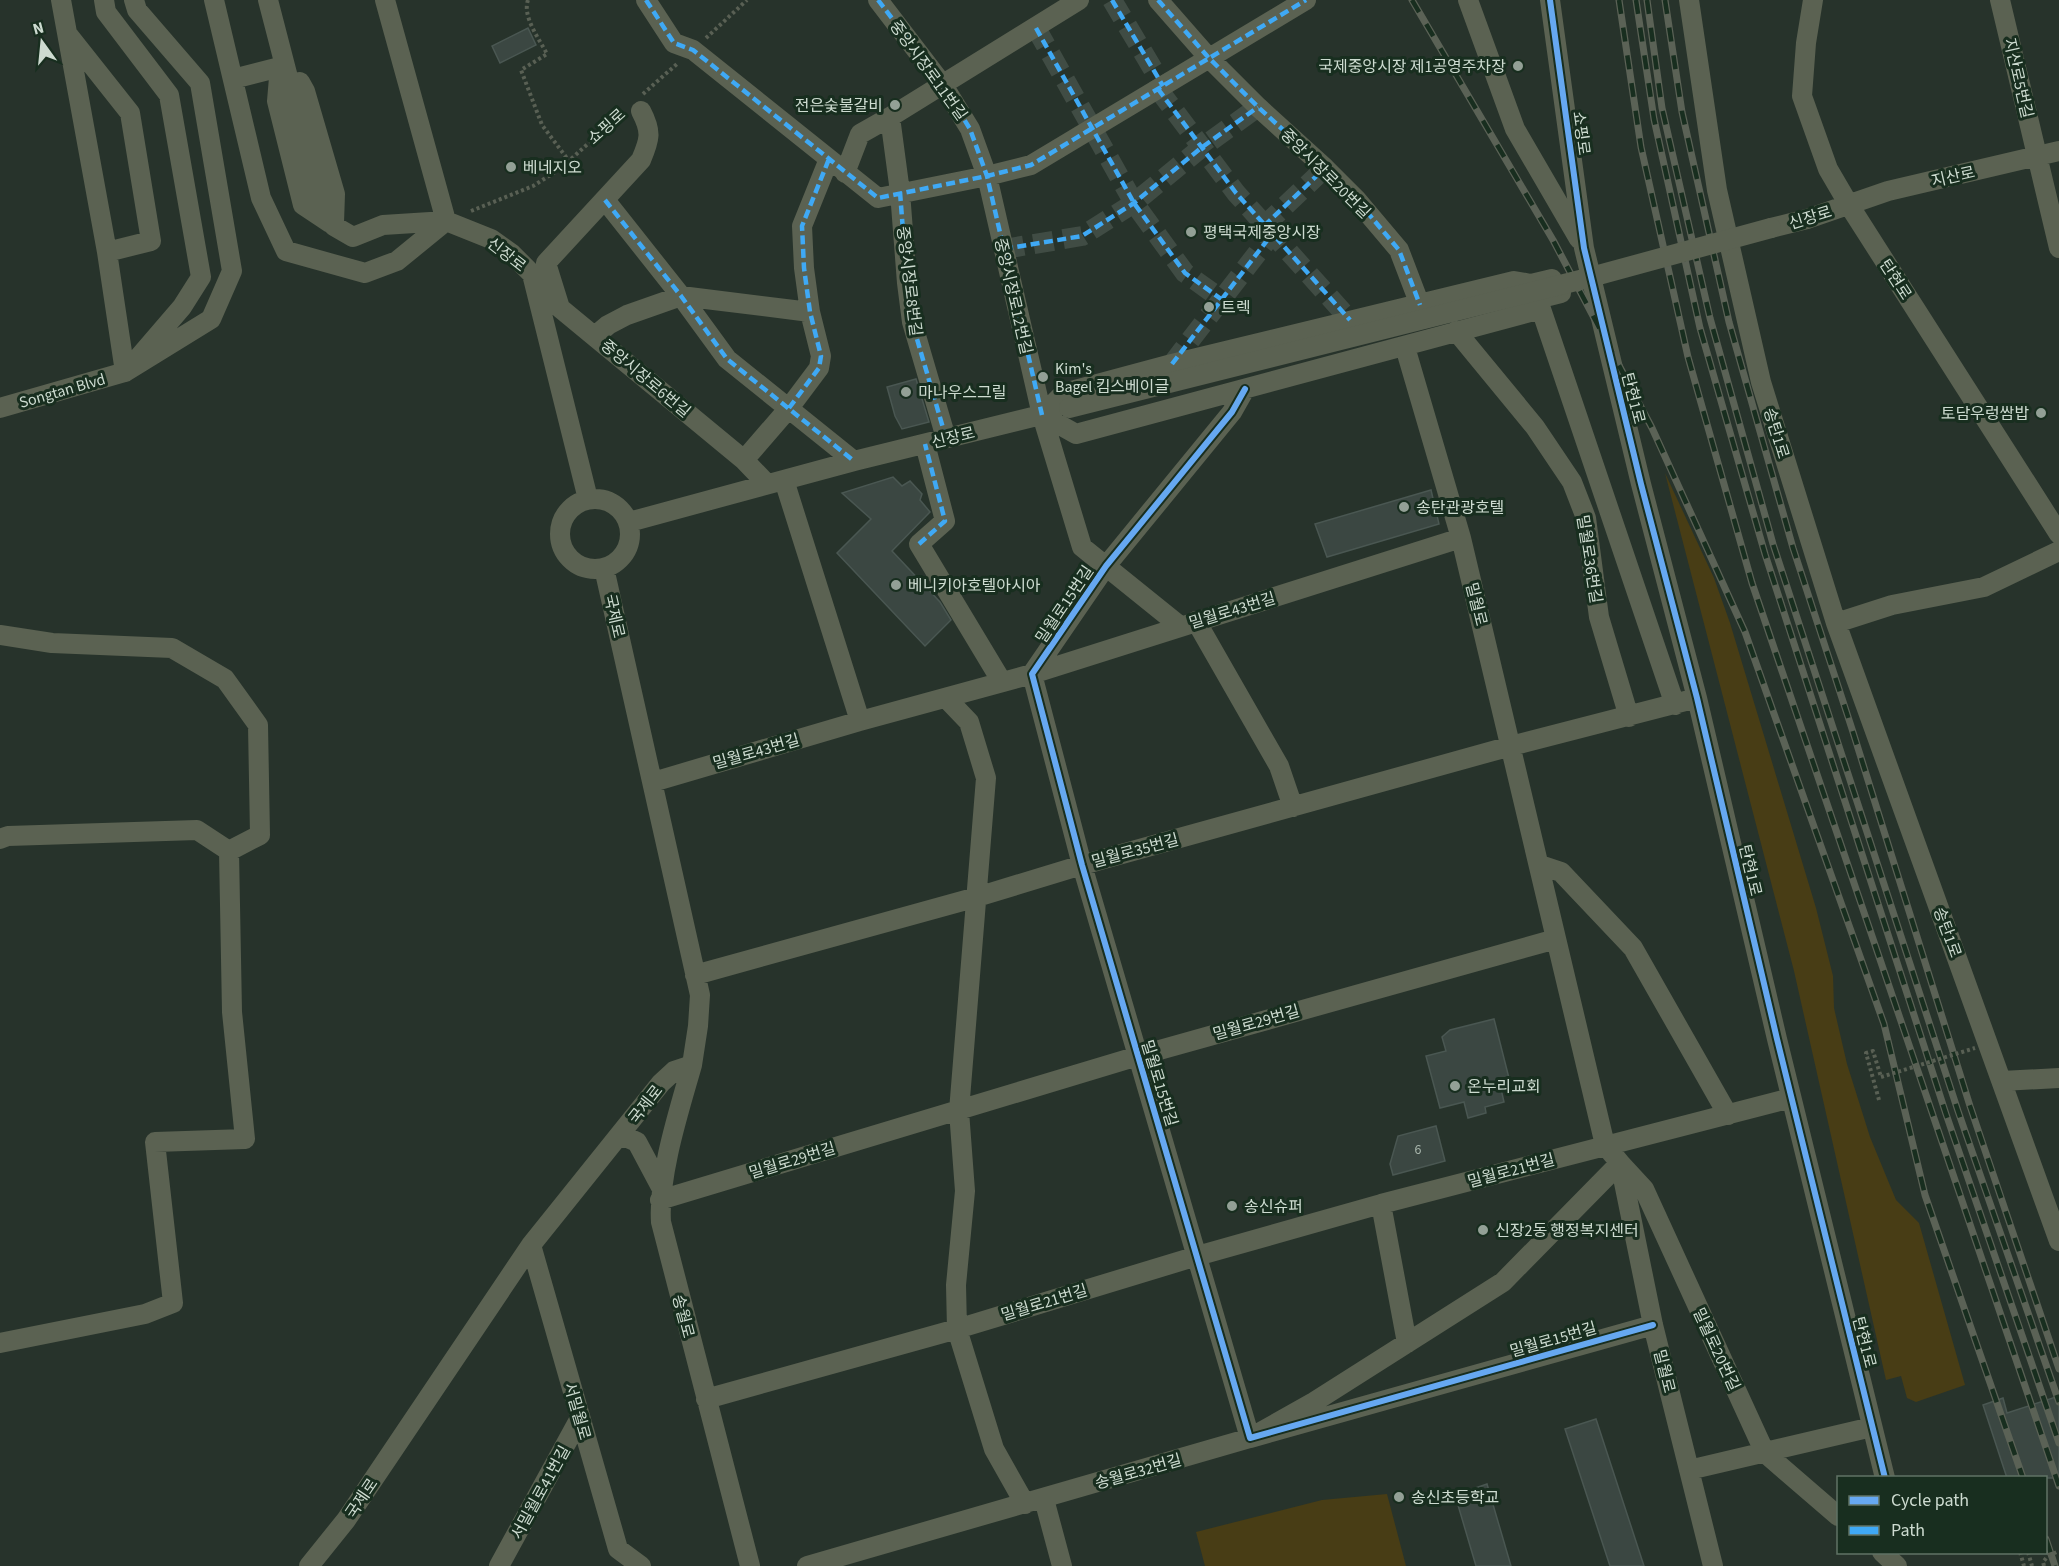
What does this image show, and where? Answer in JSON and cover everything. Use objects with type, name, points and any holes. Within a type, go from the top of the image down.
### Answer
[{"type":"street","points":[[61,0],[125,372]]},
{"type":"street","points":[[104,0],[106,12],[169,95],[201,277],[182,307],[125,372]]},
{"type":"street","name":"Songtan Blvd","points":[[0,408],[125,372],[211,319],[232,271],[200,83],[137,10],[134,0]]},
{"type":"street","points":[[214,0],[261,198],[286,251],[365,273],[397,261],[446,221]]},
{"type":"street","points":[[268,0],[280,58],[320,201],[334,226],[353,237],[383,225],[446,221]]},
{"type":"street","points":[[385,0],[446,221]]},
{"type":"street","points":[[646,0],[674,43],[693,50],[878,198],[1031,165],[1306,0]]},
{"type":"street","name":"중앙시장로11번길","points":[[878,0],[944,85],[970,129],[987,176]]},
{"type":"street","points":[[845,173],[860,134],[944,85],[1079,0]]},
{"type":"street","name":"중앙시장로20번길","points":[[1158,0],[1208,57],[1258,107],[1325,168],[1363,208],[1399,250],[1420,304]]},
{"type":"street","name":"쇼핑로","points":[[1468,0],[1515,129],[1584,248]]},
{"type":"street","name":"쇼핑로","points":[[1550,0],[1584,248],[1591,277]]},
{"type":"street","name":"송탄1로","points":[[1689,0],[1717,190],[1761,382],[1836,623],[2059,1240]]},
{"type":"street","name":"탄현로","points":[[1813,0],[1806,43],[1802,96],[1828,169],[2059,534]]},
{"type":"street","name":"지산로5번길","points":[[2000,0],[2059,249]]},
{"type":"street","points":[[67,35],[130,113],[151,241],[106,252]]},
{"type":"street","points":[[233,79],[280,58]]},
{"type":"street","points":[[595,336],[560,308],[546,263],[641,160],[649,141],[648,124],[634,107]]},
{"type":"street","name":"중앙시장로8번길","points":[[890,117],[900,192],[912,322],[946,438]]},
{"type":"street","name":"지산로","points":[[1849,205],[1888,191],[2059,151]]},
{"type":"street","points":[[744,460],[789,408],[819,368],[821,356],[810,312],[804,268],[802,226],[829,159]]},
{"type":"street","name":"중앙시장로12번길","points":[[987,176],[1042,416]]},
{"type":"street","points":[[605,200],[681,296],[727,359],[854,461]]},
{"type":"street","name":"신장로","points":[[629,522],[854,461],[1042,416],[1568,283],[1807,219],[1849,205]]},
{"type":"street","name":"신장로","points":[[446,221],[491,239],[512,254],[532,274],[588,499]]},
{"type":"street","points":[[1541,309],[1076,434],[1042,416],[1064,393],[1194,359],[1514,281],[1532,284],[1591,277]]},
{"type":"street","points":[[1591,277],[1538,299],[1675,705]]},
{"type":"street","name":"탄현1로","points":[[1591,277],[1641,484],[1697,698],[1791,1098],[1884,1476]]},
{"type":"street","name":"중앙시장로6번길","points":[[775,482],[744,460],[595,336],[608,325],[627,315],[681,296],[810,312]]},
{"type":"street","name":"밀월로36번길","points":[[1456,331],[1535,427],[1572,482],[1586,518],[1599,617],[1629,717]]},
{"type":"street","name":"밀월로","points":[[1405,347],[1461,538],[1605,1145],[1620,1163],[1653,1325],[1713,1566]]},
{"type":"street","name":"밀월로15번길","points":[[1245,389],[1232,412],[1106,566],[1032,674],[1082,865],[1250,1438],[1653,1325]]},
{"type":"street","name":"밀월로15번길","points":[[1042,416],[1082,547],[1106,566]]},
{"type":"street","points":[[925,444],[945,521],[919,544],[1002,682]]},
{"type":"street","points":[[775,482],[860,721]]},
{"type":"street","points":[[599,499],[618,506],[629,522],[631,532],[626,550],[613,564],[604,568],[595,569],[577,564],[564,550],[561,541],[562,523],[566,514],[580,502],[599,499]]},
{"type":"street","name":"밀월로43번길","points":[[653,782],[860,721],[1032,674],[1461,538]]},
{"type":"street","points":[[1836,623],[1892,605],[1984,587],[2059,550]]},
{"type":"street","points":[[1106,566],[1188,623],[1279,766],[1293,807]]},
{"type":"street","name":"국제로","points":[[309,1566],[346,1520],[531,1245],[666,1077],[674,1071],[692,1065],[700,995],[604,568]]},
{"type":"street","points":[[0,636],[52,643],[172,648],[225,679],[258,725],[260,783],[260,835],[229,851]]},
{"type":"street","points":[[946,698],[969,722],[986,778],[959,1111],[965,1191],[956,1286],[957,1329],[994,1449],[1035,1501],[1062,1566]]},
{"type":"street","points":[[1511,746],[1697,698]]},
{"type":"street","name":"밀월로35번길","points":[[696,975],[1511,746]]},
{"type":"street","points":[[0,839],[8,836],[197,830],[229,851]]},
{"type":"street","points":[[0,1342],[145,1314],[173,1303],[155,1142],[245,1138],[232,1012],[229,851]]},
{"type":"street","points":[[1540,865],[1562,872],[1633,948],[1728,1115]]},
{"type":"street","name":"밀월로29번길","points":[[661,1194],[959,1111],[1138,1056],[1556,939]]},
{"type":"street","name":"송월로","points":[[692,1065],[672,1136],[661,1194],[663,1236],[750,1566]]},
{"type":"street","points":[[2002,1081],[2059,1078]]},
{"type":"street","points":[[1605,1145],[1791,1098]]},
{"type":"street","points":[[617,1138],[628,1138],[637,1142],[661,1194]]},
{"type":"street","name":"밀월로21번길","points":[[706,1399],[957,1329],[1197,1256],[1381,1204],[1605,1145]]},
{"type":"street","points":[[1250,1438],[1314,1402],[1503,1282],[1620,1163]]},
{"type":"street","name":"밀월로20번길","points":[[1620,1163],[1644,1189],[1765,1453],[1837,1514]]},
{"type":"street","points":[[1381,1204],[1407,1343]]},
{"type":"street","name":"서밀월로","points":[[531,1245],[618,1549],[641,1566]]},
{"type":"street","name":"서밀월로41번길","points":[[499,1566],[580,1418]]},
{"type":"street","points":[[1689,1470],[1872,1427]]},
{"type":"street","name":"송월로32번길","points":[[807,1566],[1250,1438]]},
{"type":"street","points":[[1884,1554],[1898,1566]]},
{"type":"path","points":[[528,0],[526,6],[529,18],[547,54],[521,70],[542,125],[569,161]]},
{"type":"path","points":[[1879,1100],[1866,1053],[1873,1051],[1881,1077],[1975,1048]]},
{"type":"path","points":[[2044,1566],[2043,1562],[2048,1556],[2059,1551]]},
{"type":"shaded area","points":[[1665,473],[1714,578],[1730,623],[1816,908],[1833,976],[1834,1008],[1847,1064],[1870,1137],[1896,1200],[1919,1223],[1965,1385],[1916,1402],[1907,1398],[1901,1376],[1886,1380],[1794,971]]},
{"type":"shaded area","points":[[1387,1494],[1406,1566],[1205,1566],[1196,1532],[1322,1500]]},
{"type":"building","points":[[528,28],[536,45],[500,63],[492,46]]},
{"type":"building","points":[[916,379],[929,422],[902,429],[895,416],[887,387]]},
{"type":"building","name":"베니키아호텔아시아","points":[[893,477],[902,486],[910,481],[922,494],[920,500],[930,512],[892,551],[940,602],[951,620],[925,646],[837,553],[871,519],[842,493]]},
{"type":"building","name":"송탄관광호텔","points":[[1431,490],[1439,524],[1327,557],[1315,524]]},
{"type":"building","points":[[1494,1019],[1511,1086],[1501,1089],[1504,1102],[1485,1107],[1486,1113],[1468,1118],[1464,1102],[1440,1108],[1426,1056],[1446,1051],[1442,1037],[1450,1030]]},
{"type":"building","points":[[1436,1126],[1445,1161],[1393,1175],[1390,1164],[1398,1136]]},
{"type":"building","points":[[2059,1396],[2059,1478],[2006,1476],[1983,1405],[2003,1398],[2007,1413]]},
{"type":"building","points":[[1596,1419],[1644,1566],[1610,1566],[1565,1429]]},
{"type":"building","points":[[1487,1484],[1511,1566],[1476,1566],[1455,1495]]},
{"type":"tunnel","points":[[1112,0],[1163,86]]},
{"type":"tunnel","points":[[1036,28],[1134,203],[1185,273],[1221,299]]},
{"type":"tunnel","points":[[1158,89],[1236,193],[1350,320]]},
{"type":"tunnel","points":[[1004,249],[1082,236],[1134,203],[1201,148],[1258,107]]},
{"type":"tunnel","points":[[1264,226],[1325,168]]},
{"type":"tunnel","points":[[1172,364],[1272,234]]},
{"type":"railway","points":[[1412,0],[1553,240],[1652,428],[1745,632],[1884,1024],[1925,1195],[2022,1476]]},
{"type":"railway","points":[[1619,0],[1641,147],[1688,357],[1752,583],[2059,1486]]},
{"type":"railway","points":[[1636,0],[1654,119],[1700,328],[1765,554],[1946,1114],[2059,1443]]},
{"type":"railway","points":[[1647,0],[1662,108],[1710,318],[1773,544],[1958,1111],[2059,1402]]},
{"type":"railway","points":[[1665,0],[1682,112],[1729,322],[1793,548],[1970,1106],[2059,1369]]},
{"type":"railway","points":[[2047,1542],[2055,1566]]},
{"type":"marked path","points":[[646,0],[674,43],[693,50],[878,198],[1031,165],[1306,0]]},
{"type":"marked path","points":[[878,0],[943,85],[970,129],[987,176],[1042,415]]},
{"type":"marked path","points":[[1112,0],[1163,86]]},
{"type":"marked path","points":[[1158,0],[1208,57],[1356,199],[1399,250],[1420,305]]},
{"type":"marked path","points":[[1036,28],[1134,203],[1185,273],[1221,299]]},
{"type":"marked path","points":[[1158,89],[1236,193],[1350,320]]},
{"type":"marked path","points":[[1004,249],[1082,236],[1134,203],[1201,148],[1258,107]]},
{"type":"marked path","points":[[789,408],[819,368],[821,356],[810,312],[804,268],[802,226],[829,159]]},
{"type":"marked path","points":[[1264,226],[1325,168]]},
{"type":"marked path","points":[[900,192],[912,322],[946,438]]},
{"type":"marked path","points":[[605,200],[681,296],[727,359],[854,461]]},
{"type":"marked path","points":[[1172,364],[1272,234]]},
{"type":"marked path","points":[[919,544],[945,521],[925,444]]},
{"type":"cycle path","points":[[1550,0],[1584,248],[1641,484],[1697,698],[1777,1039],[1885,1476]]},
{"type":"cycle path","points":[[1245,389],[1232,412],[1106,566],[1032,674],[1082,865],[1250,1438],[1653,1325]]},
{"type":"place","name":"국제중앙시장 제1공영주차장","points":[[1518,66]]},
{"type":"place","name":"전은숮불갈비","points":[[895,105]]},
{"type":"place","name":"베네지오","points":[[511,167]]},
{"type":"place","name":"평택국제중앙시장","points":[[1191,232]]},
{"type":"place","name":"트렉","points":[[1209,307]]},
{"type":"place","name":"Kim's Bagel 킴스베이글","points":[[1043,377]]},
{"type":"place","name":"마나우스그릴","points":[[906,392]]},
{"type":"place","name":"토담우렁쌈밥","points":[[2041,413]]},
{"type":"place","name":"송탄관광호텔","points":[[1404,507]]},
{"type":"place","name":"베니키아호텔아시아","points":[[896,585]]},
{"type":"place","name":"온누리교회","points":[[1455,1086]]},
{"type":"place","name":"송신슈퍼","points":[[1232,1206]]},
{"type":"place","name":"신장2동 행정복지센터","points":[[1483,1230]]},
{"type":"place","name":"송신초등학교","points":[[1399,1497]]}]
